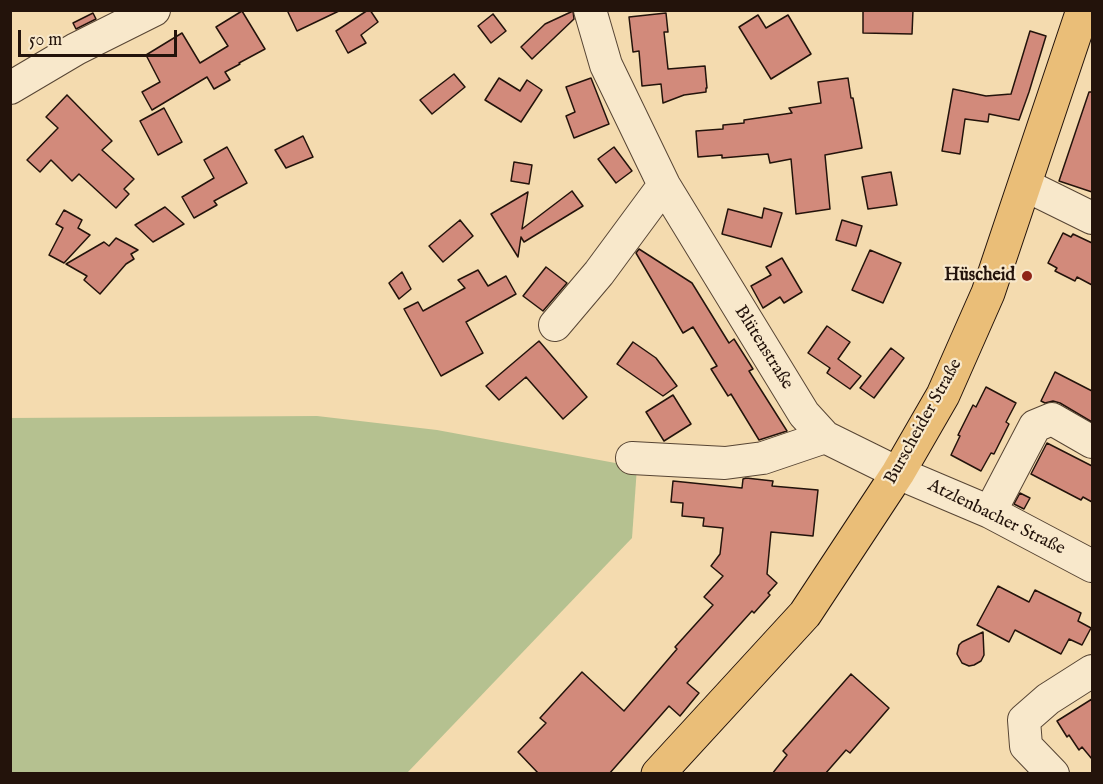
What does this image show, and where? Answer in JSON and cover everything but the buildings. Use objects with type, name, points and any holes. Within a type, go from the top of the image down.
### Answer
[{"type":"main road","name":"Burscheider Straße","points":[[658,774],[805,614],[898,473],[943,395],[988,293],[1083,10]]},
{"type":"street","points":[[10,88],[76,49],[154,10]]},
{"type":"street","name":"Blütenstraße","points":[[590,10],[606,65],[664,185],[804,414],[825,437],[898,473]]},
{"type":"street","points":[[555,325],[599,273],[664,185]]},
{"type":"street","points":[[1025,185],[1092,218]]},
{"type":"street","points":[[990,512],[1035,426],[1052,419],[1092,442]]},
{"type":"street","points":[[632,458],[725,463],[763,458],[825,437]]},
{"type":"street","name":"Atzlenbacher Straße","points":[[898,473],[990,512],[1092,566]]},
{"type":"street","points":[[1053,774],[1026,746],[1024,720],[1048,699],[1092,671]]},
{"type":"green space","points":[[317,416],[437,430],[637,467],[632,538],[407,773],[11,773],[10,418]]},
{"type":"place","name":"Hüscheid","points":[[1027,276]]}]
